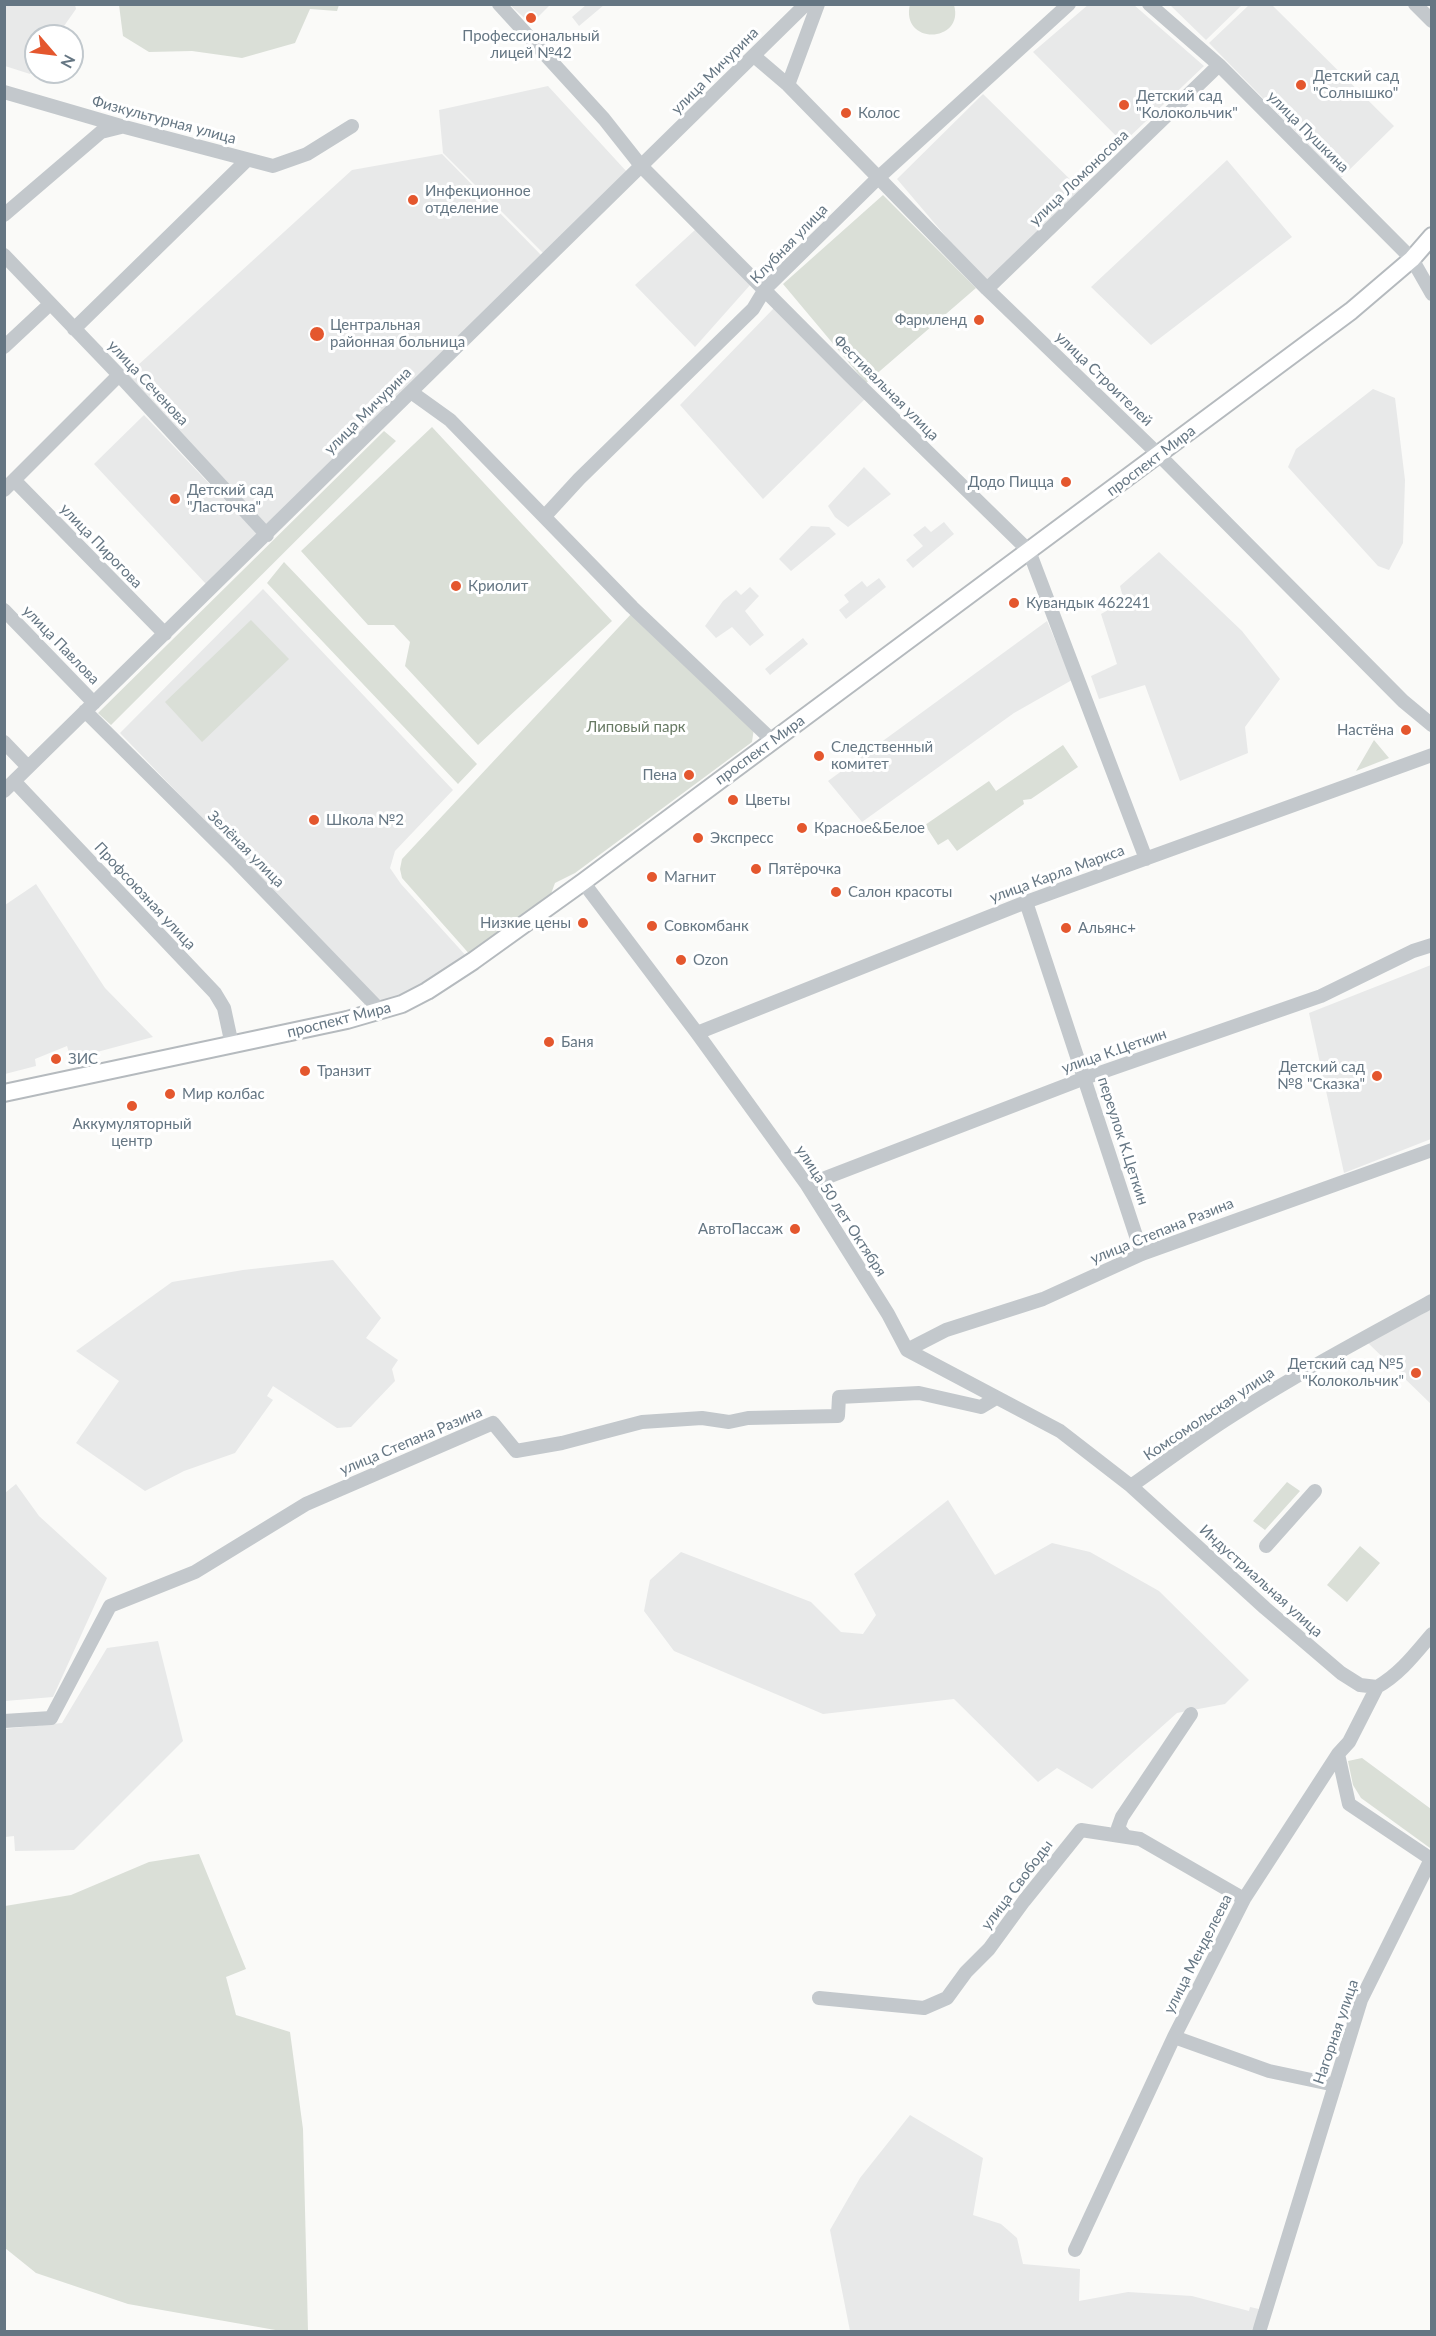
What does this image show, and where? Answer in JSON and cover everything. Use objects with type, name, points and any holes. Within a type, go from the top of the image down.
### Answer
[{"type":"main road","name":"проспект Мира","points":[[4,1093],[381,1011],[402,1004],[427,991],[583,882],[1351,311],[1412,259],[1431,236]]},
{"type":"street","name":"Фестивальная улица","points":[[499,4],[604,119],[642,167],[849,375],[1029,551],[1146,859]]},
{"type":"street","name":"улица Мичурина","points":[[9,786],[806,4]]},
{"type":"street","points":[[788,85],[818,4]]},
{"type":"street","name":"Клубная улица","points":[[544,516],[753,309],[765,289],[879,177],[1069,4]]},
{"type":"street","name":"улица Пушкина","points":[[1149,4],[1219,65],[1412,259],[1431,294]]},
{"type":"street","points":[[1415,4],[1431,21]]},
{"type":"street","name":"улица Строителей","points":[[754,56],[788,85],[987,289],[1159,455],[1403,701],[1431,725]]},
{"type":"street","name":"улица Ломоносова","points":[[987,289],[1219,65]]},
{"type":"street","name":"Физкультурная улица","points":[[4,92],[273,166],[307,154],[352,126]]},
{"type":"street","points":[[4,215],[101,132],[122,126]]},
{"type":"street","name":"Физкультурная улица","points":[[74,329],[246,160]]},
{"type":"street","name":"улица Сеченова","points":[[4,255],[267,535]]},
{"type":"street","points":[[4,347],[50,304]]},
{"type":"street","points":[[9,485],[119,375]]},
{"type":"street","points":[[411,392],[450,420],[632,607],[773,741]]},
{"type":"street","name":"улица Пирогова","points":[[9,485],[165,634]]},
{"type":"street","name":"улица Павлова","points":[[4,610],[90,707]]},
{"type":"street","name":"Зелёная улица","points":[[90,707],[381,1011]]},
{"type":"street","points":[[4,742],[28,767]]},
{"type":"street","name":"улица Карла Маркса","points":[[697,1033],[1026,902],[1431,755]]},
{"type":"street","name":"Профсоюзная улица","points":[[9,786],[215,993],[224,1008],[231,1045]]},
{"type":"street","name":"улица 50 лет Октября","points":[[583,882],[697,1033],[807,1185],[888,1314],[907,1350]]},
{"type":"street","name":"переулок К.Цеткин","points":[[1026,902],[1142,1254]]},
{"type":"street","name":"улица К.Цеткин","points":[[807,1185],[1085,1078],[1321,996],[1413,951],[1431,945]]},
{"type":"street","name":"улица Степана Разина","points":[[907,1350],[946,1330],[1043,1299],[1142,1254],[1431,1150]]},
{"type":"street","name":"Комсомольская улица","points":[[1131,1486],[1263,1396],[1431,1301]]},
{"type":"street","points":[[907,1350],[1060,1431],[1131,1486]]},
{"type":"street","name":"улица Степана Разина","points":[[4,1721],[51,1718],[110,1606],[195,1572],[306,1504],[493,1423],[516,1451],[562,1443],[642,1422],[702,1418],[729,1422],[748,1418],[838,1416],[839,1397],[919,1393],[981,1407],[996,1398]]},
{"type":"street","name":"Индустриальная улица","points":[[1131,1486],[1265,1608],[1341,1673],[1360,1685],[1377,1687]]},
{"type":"street","points":[[1266,1546],[1315,1491]]},
{"type":"street","points":[[1377,1687],[1391,1679],[1431,1634]]},
{"type":"street","name":"улица Менделеева","points":[[1075,2250],[1174,2037],[1244,1899],[1348,1742],[1377,1687]]},
{"type":"street","points":[[1126,1837],[1118,1828],[1122,1817],[1191,1714]]},
{"type":"street","name":"Нагорная улица","points":[[1259,2331],[1362,2000],[1431,1859],[1349,1804],[1338,1754]]},
{"type":"street","name":"улица Свободы","points":[[819,1998],[924,2008],[947,1998],[966,1972],[989,1949],[1024,1900],[1080,1830],[1140,1839],[1244,1899]]},
{"type":"street","points":[[1174,2037],[1269,2072],[1335,2085]]},
{"type":"shaded area","name":"Детский сад \"Колокольчик\"","points":[[1089,4],[1134,5],[1204,66],[1123,143],[1033,52]]},
{"type":"shaded area","points":[[4,5],[75,5],[76,9],[65,24],[24,24],[24,72],[5,66]]},
{"type":"shaded area","name":"Профессиональный лицей №42","points":[[510,5],[550,5],[531,24]]},
{"type":"shaded area","points":[[586,5],[604,5],[579,26],[572,17]]},
{"type":"shaded area","points":[[1170,5],[1242,5],[1206,40]]},
{"type":"shaded area","name":"Детский сад \"Солнышко\"","points":[[1249,5],[1272,5],[1394,126],[1341,178],[1209,43]]},
{"type":"shaded area","points":[[548,86],[627,172],[543,253],[443,153],[439,110]]},
{"type":"shaded area","points":[[983,94],[1083,192],[987,285],[897,179]]},
{"type":"shaded area","name":"Центральная районная больница","points":[[442,154],[541,255],[267,528],[126,376],[352,170]]},
{"type":"shaded area","points":[[1227,160],[1292,237],[1151,345],[1091,287]]},
{"type":"shaded area","points":[[696,229],[751,284],[695,347],[635,285]]},
{"type":"shaded area","points":[[775,307],[865,399],[763,499],[680,405]]},
{"type":"shaded area","points":[[1373,389],[1395,398],[1405,480],[1403,543],[1389,570],[1378,566],[1288,467],[1296,449]]},
{"type":"shaded area","name":"Детский сад \"Ласточка\"","points":[[144,415],[257,534],[206,584],[94,464]]},
{"type":"shaded area","points":[[864,467],[891,494],[848,527],[835,517],[828,506]]},
{"type":"shaded area","points":[[944,522],[954,534],[913,568],[906,560],[923,546],[913,535],[925,526],[931,532]]},
{"type":"shaded area","points":[[811,526],[829,527],[836,534],[791,571],[779,559]]},
{"type":"shaded area","points":[[1159,552],[1242,631],[1280,679],[1245,727],[1248,753],[1180,781],[1145,685],[1099,699],[1091,676],[1117,664],[1101,614],[1124,601],[1120,586]]},
{"type":"shaded area","points":[[879,578],[886,587],[846,619],[839,610],[849,602],[844,595],[862,581],[867,587]]},
{"type":"shaded area","points":[[750,587],[759,596],[745,611],[764,635],[750,646],[732,627],[716,638],[705,626],[723,601],[736,590],[741,595]]},
{"type":"shaded area","name":"Школа №2","points":[[263,589],[453,790],[395,851],[390,868],[401,884],[468,958],[427,986],[382,1005],[120,733]]},
{"type":"shaded area","points":[[1047,621],[1072,680],[1014,713],[862,822],[828,781]]},
{"type":"shaded area","points":[[803,638],[808,644],[770,675],[765,669]]},
{"type":"shaded area","points":[[36,884],[105,988],[153,1037],[71,1059],[67,1046],[35,1059],[36,1066],[5,1074],[5,905]]},
{"type":"shaded area","name":"Детский сад №8 \"Сказка\"","points":[[1431,965],[1431,1139],[1344,1173],[1309,1013]]},
{"type":"shaded area","points":[[333,1260],[381,1318],[366,1338],[398,1360],[392,1369],[395,1381],[351,1427],[337,1428],[273,1386],[267,1396],[273,1400],[235,1453],[184,1471],[145,1491],[76,1443],[119,1381],[76,1351],[172,1282],[243,1270]]},
{"type":"shaded area","name":"Детский сад №5 \"Колокольчик\"","points":[[1431,1309],[1431,1404],[1368,1343]]},
{"type":"shaded area","points":[[16,1484],[39,1516],[107,1578],[53,1697],[5,1701],[5,1493]]},
{"type":"shaded area","points":[[948,1500],[995,1575],[1052,1543],[1090,1552],[1159,1591],[1249,1680],[1225,1704],[1177,1713],[1092,1789],[1057,1768],[1038,1782],[954,1699],[823,1714],[674,1651],[644,1611],[650,1580],[681,1552],[811,1602],[841,1632],[863,1634],[876,1615],[854,1574]]},
{"type":"shaded area","points":[[158,1641],[183,1741],[74,1850],[15,1851],[14,1836],[5,1837],[4,1729],[62,1723],[107,1648]]},
{"type":"shaded area","points":[[910,2115],[983,2158],[973,2215],[1001,2224],[1017,2238],[1023,2264],[1080,2269],[1079,2301],[1128,2292],[1192,2296],[1249,2311],[1250,2307],[1259,2309],[1256,2323],[1251,2331],[850,2331],[830,2230],[860,2178]]},
{"type":"green space","points":[[119,4],[339,5],[337,11],[310,9],[295,43],[242,58],[192,51],[149,52],[123,36]]},
{"type":"green space","points":[[910,4],[954,5],[955,18],[950,27],[942,32],[922,33],[914,27],[909,18]]},
{"type":"green space","points":[[883,195],[976,288],[866,383],[783,284]]},
{"type":"green space","name":"Криолит","points":[[432,427],[612,621],[478,745],[405,666],[410,642],[394,625],[368,625],[301,551]]},
{"type":"green space","points":[[384,431],[396,441],[111,725],[98,713]]},
{"type":"green space","points":[[284,562],[477,764],[458,784],[267,583]]},
{"type":"green space","name":"Липовый парк","points":[[633,612],[754,728],[752,742],[575,873],[555,883],[548,902],[472,957],[402,878],[400,869],[402,859]]},
{"type":"green space","points":[[251,620],[289,659],[202,742],[165,702]]},
{"type":"green space","points":[[1374,740],[1389,758],[1356,771]]},
{"type":"green space","points":[[1063,745],[1078,767],[1031,799],[1023,800],[1024,804],[957,851],[948,839],[938,845],[925,825],[989,781],[996,791]]},
{"type":"green space","points":[[1287,1482],[1300,1491],[1265,1530],[1253,1521]]},
{"type":"green space","points":[[1360,1546],[1380,1563],[1347,1602],[1327,1585]]},
{"type":"green space","points":[[1362,1758],[1431,1809],[1430,1848],[1361,1798],[1353,1785],[1348,1761]]},
{"type":"green space","points":[[199,1854],[246,1969],[226,1977],[236,2015],[290,2032],[303,2129],[308,2331],[281,2331],[128,2304],[36,2273],[5,2248],[5,1906],[71,1895],[149,1862]]},
{"type":"place","name":"Профессиональный лицей №42","points":[[531,18]]},
{"type":"place","name":"Детский сад \"Солнышко\"","points":[[1301,85]]},
{"type":"place","name":"Детский сад \"Колокольчик\"","points":[[1124,105]]},
{"type":"place","name":"Колос","points":[[846,113]]},
{"type":"place","name":"Инфекционное отделение","points":[[413,200]]},
{"type":"place","name":"Фармленд","points":[[979,320]]},
{"type":"place","name":"Центральная районная больница","points":[[317,334]]},
{"type":"place","name":"Додо Пицца","points":[[1066,482]]},
{"type":"place","name":"Детский сад \"Ласточка\"","points":[[175,499]]},
{"type":"place","name":"Криолит","points":[[456,586]]},
{"type":"place","name":"Кувандык 462241","points":[[1014,603]]},
{"type":"place","name":"Настёна","points":[[1406,730]]},
{"type":"place","name":"Следственный комитет","points":[[819,756]]},
{"type":"place","name":"Пена","points":[[689,775]]},
{"type":"place","name":"Цветы","points":[[733,800]]},
{"type":"place","name":"Школа №2","points":[[314,820]]},
{"type":"place","name":"Красное&Белое","points":[[802,828]]},
{"type":"place","name":"Экспресс","points":[[698,838]]},
{"type":"place","name":"Пятёрочка","points":[[756,869]]},
{"type":"place","name":"Магнит","points":[[652,877]]},
{"type":"place","name":"Салон красоты","points":[[836,892]]},
{"type":"place","name":"Низкие цены","points":[[583,923]]},
{"type":"place","name":"Совкомбанк","points":[[652,926]]},
{"type":"place","name":"Альянс+","points":[[1066,928]]},
{"type":"place","name":"Ozon","points":[[681,960]]},
{"type":"place","name":"Баня","points":[[549,1042]]},
{"type":"place","name":"ЗИС","points":[[56,1059]]},
{"type":"place","name":"Транзит","points":[[305,1071]]},
{"type":"place","name":"Детский сад №8 \"Сказка\"","points":[[1377,1076]]},
{"type":"place","name":"Мир колбас","points":[[170,1094]]},
{"type":"place","name":"Аккумуляторный центр","points":[[132,1106]]},
{"type":"place","name":"АвтоПассаж","points":[[795,1229]]},
{"type":"place","name":"Детский сад №5 \"Колокольчик\"","points":[[1416,1373]]}]
